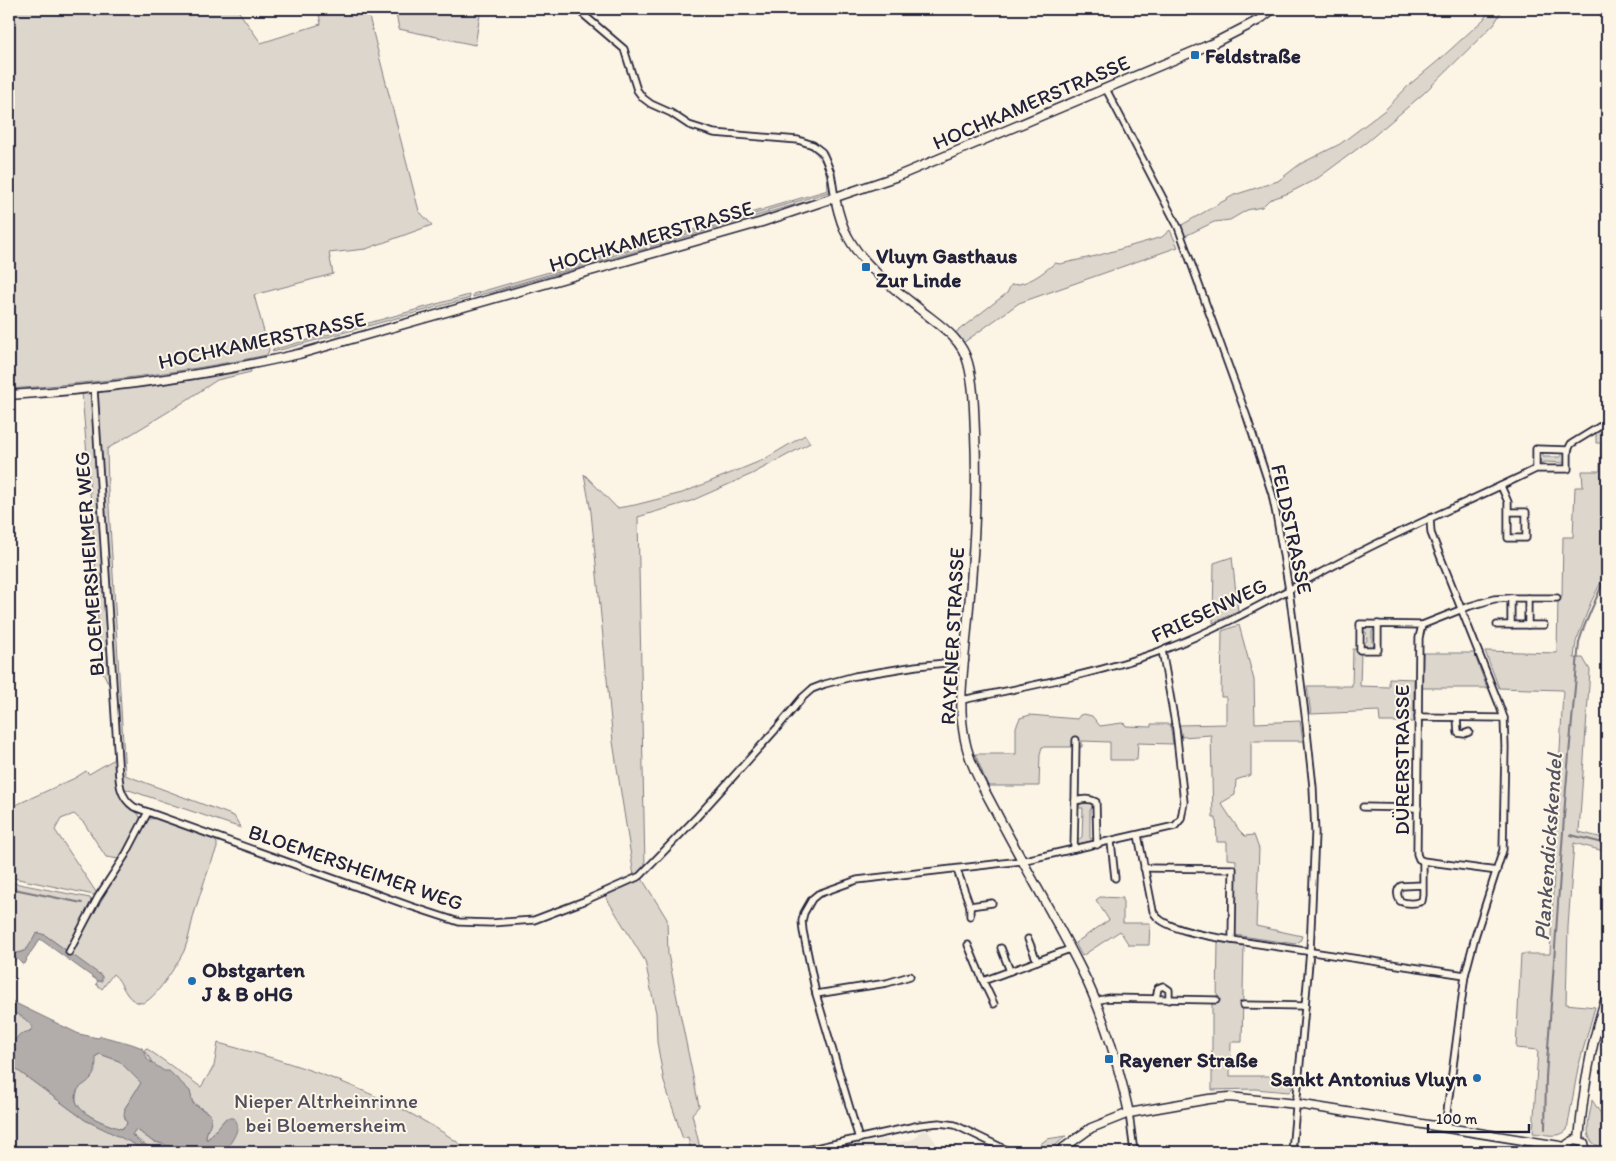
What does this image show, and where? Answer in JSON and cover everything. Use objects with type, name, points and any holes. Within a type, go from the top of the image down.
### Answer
[{"type":"street","points":[[577,9],[624,49],[637,90],[642,98],[701,130],[714,133],[798,140],[813,145],[825,158],[831,173],[835,198]]},
{"type":"street","name":"HOCHKAMERSTRASSE","points":[[9,395],[94,389],[205,374],[321,349],[762,222],[898,176],[1232,35],[1259,20],[1273,9]]},
{"type":"street","name":"FELDSTRASSE","points":[[1106,89],[1178,227],[1198,280],[1272,494],[1289,590],[1313,787],[1316,833],[1310,951],[1292,1152]]},
{"type":"street","name":"RAYENER STRASSE","points":[[835,198],[847,236],[863,259],[954,336],[964,350],[968,362],[974,404],[977,479],[962,700],[963,732],[969,754],[1022,861],[1070,949],[1096,1002],[1112,1049],[1129,1113],[1134,1152]]},
{"type":"street","name":"BLOEMERSHEIMER WEG","points":[[94,389],[121,792],[127,802],[134,807],[392,900],[459,922],[491,924],[534,920],[584,901],[640,876],[696,818],[812,689],[855,676],[916,666],[965,661]]},
{"type":"street","points":[[1536,469],[1536,449],[1568,450],[1571,444],[1607,422]]},
{"type":"street","name":"FRIESENWEG","points":[[962,700],[1122,664],[1162,650],[1221,625],[1362,551],[1536,469],[1568,469],[1568,450]]},
{"type":"street","points":[[1502,486],[1508,502],[1508,512],[1508,538],[1526,538],[1526,512],[1508,512]]},
{"type":"street","points":[[1430,518],[1431,533],[1504,718],[1503,850],[1474,938],[1465,975],[1445,1127]]},
{"type":"street","points":[[1511,598],[1511,625]]},
{"type":"street","points":[[1528,598],[1528,625]]},
{"type":"street","points":[[1378,624],[1378,650],[1360,650],[1360,624],[1378,624],[1422,625],[1494,599],[1558,598]]},
{"type":"street","name":"DÜRERSTRASSE","points":[[1422,625],[1418,638],[1417,850],[1419,859],[1497,871]]},
{"type":"street","points":[[1497,625],[1544,625]]},
{"type":"street","points":[[859,1139],[816,994],[802,921],[808,906],[818,894],[857,880],[957,870],[1022,861],[1174,826],[1182,819],[1184,808],[1183,788],[1176,730],[1162,650]]},
{"type":"street","points":[[1418,717],[1504,718]]},
{"type":"street","points":[[1457,718],[1458,734],[1469,732]]},
{"type":"street","points":[[1074,849],[1076,740]]},
{"type":"street","points":[[1075,801],[1091,799],[1096,802],[1097,845]]},
{"type":"street","points":[[1363,807],[1418,808]]},
{"type":"street","points":[[68,952],[98,897],[126,854],[148,812]]},
{"type":"street","points":[[1138,835],[1155,915],[1172,926],[1232,940],[1465,975]]},
{"type":"street","points":[[1111,842],[1114,878]]},
{"type":"street","points":[[1423,860],[1423,885],[1422,901],[1416,903],[1403,903],[1400,901],[1397,893],[1398,888],[1401,886],[1423,885]]},
{"type":"street","points":[[1144,868],[1233,868],[1232,940]]},
{"type":"street","points":[[957,870],[970,906],[970,916]]},
{"type":"street","points":[[970,906],[992,904]]},
{"type":"street","points":[[1028,939],[1037,961]]},
{"type":"street","points":[[968,945],[994,1004]]},
{"type":"street","points":[[1001,948],[1010,971]]},
{"type":"street","points":[[983,981],[1070,949]]},
{"type":"street","points":[[816,994],[887,983],[910,976]]},
{"type":"street","points":[[1156,999],[1158,988],[1163,986],[1169,990],[1169,1000]]},
{"type":"street","points":[[1579,1140],[1588,1073],[1598,1023],[1607,995]]},
{"type":"street","points":[[1096,1002],[1108,998],[1216,1000]]},
{"type":"street","points":[[1244,1005],[1305,1006]]},
{"type":"street","points":[[1058,1152],[1091,1128],[1129,1113],[1216,1098],[1256,1099],[1297,1104],[1445,1127],[1566,1150],[1570,1142],[1579,1140],[1584,1143],[1588,1152]]},
{"type":"street","points":[[797,1152],[939,1123],[955,1125],[1011,1152]]},
{"type":"shaded area","points":[[36,934],[45,935],[102,976],[102,981],[98,981],[40,939],[25,963],[22,964],[16,957],[9,969],[9,957],[12,954],[26,950]]},
{"type":"shaded area","points":[[9,1000],[79,1034],[98,1038],[101,1036],[142,1048],[148,1060],[164,1071],[169,1071],[190,1091],[193,1104],[210,1114],[211,1121],[206,1139],[226,1118],[234,1118],[237,1130],[233,1139],[226,1150],[209,1148],[203,1152],[191,1152],[152,1141],[136,1129],[132,1135],[141,1144],[167,1152],[149,1151],[141,1149],[85,1120],[9,1064],[9,1047],[20,1034],[33,1028],[22,1017],[9,1012]],"holes":[[[100,1054],[119,1061],[141,1083],[125,1108],[124,1115],[127,1124],[122,1129],[90,1116],[83,1111],[75,1098],[77,1091],[94,1074],[96,1056]]]},
{"type":"shaded area","points":[[928,1130],[941,1152],[822,1152],[886,1139],[893,1144],[914,1139],[919,1132]]},
{"type":"green space","points":[[9,9],[237,9],[261,43],[321,24],[318,9],[367,9],[419,211],[432,225],[366,249],[329,253],[333,274],[254,295],[269,350],[267,355],[203,367],[138,376],[74,384],[9,389]]},
{"type":"green space","points":[[395,9],[481,9],[475,45],[399,29]]},
{"type":"green space","points":[[1489,9],[1503,9],[1494,24],[1423,94],[1368,141],[1318,178],[1289,193],[1269,200],[1262,207],[1247,210],[1230,220],[1214,222],[1185,236],[1180,226],[1234,195],[1278,181],[1300,164],[1340,144],[1385,110],[1409,85],[1484,19]]},
{"type":"green space","points":[[797,141],[804,143],[818,153],[824,163],[826,169],[830,188],[829,192],[650,245],[649,243],[828,190],[826,173],[821,159],[811,149]]},
{"type":"green space","points":[[810,200],[811,203],[654,250],[650,247]]},
{"type":"green space","points":[[1170,230],[1178,247],[1019,303],[963,343],[955,333],[1007,293],[1011,285],[1024,283],[1040,275],[1055,263],[1060,264],[1096,256],[1162,237]]},
{"type":"green space","points":[[646,244],[646,246],[473,297],[473,294]]},
{"type":"green space","points":[[647,248],[645,252],[476,301],[475,299],[507,288]]},
{"type":"green space","points":[[469,295],[470,298],[273,352],[272,350]]},
{"type":"green space","points":[[471,301],[470,303],[341,340],[274,355]]},
{"type":"green space","points":[[250,369],[251,372],[217,380],[107,449],[125,775],[234,816],[241,828],[126,789],[118,789],[123,799],[138,813],[141,822],[119,859],[106,857],[84,823],[74,814],[61,819],[55,830],[98,893],[94,895],[9,877],[9,808],[75,778],[86,771],[89,774],[113,760],[115,742],[112,691],[100,666],[95,554],[82,394],[208,377]]},
{"type":"green space","points":[[1607,425],[1607,570],[1591,602],[1576,642],[1574,658],[1583,658],[1590,670],[1579,832],[1607,839],[1607,852],[1574,843],[1568,927],[1566,1004],[1595,1007],[1578,1068],[1567,1130],[1564,1133],[1551,1135],[1533,1133],[1538,1050],[1516,1048],[1521,954],[1550,954],[1563,690],[1499,688],[1485,651],[1557,653],[1558,596],[1562,596],[1563,537],[1573,537],[1575,487],[1583,487],[1582,471],[1600,471],[1601,443],[1596,443],[1596,432]]},
{"type":"green space","points":[[805,435],[810,443],[752,474],[691,501],[638,517],[645,868],[634,876],[613,742],[591,512],[584,474],[617,508],[635,505],[682,493],[763,460]]},
{"type":"green space","points":[[1540,452],[1543,453],[1543,457],[1561,457],[1561,453],[1564,452],[1565,463],[1544,462],[1540,464]]},
{"type":"green space","points":[[1232,557],[1238,611],[1213,623],[1214,563]]},
{"type":"green space","points":[[1239,625],[1254,680],[1255,723],[1300,721],[1303,741],[1251,741],[1251,775],[1236,780],[1235,795],[1221,803],[1245,836],[1254,835],[1259,849],[1256,926],[1302,936],[1300,941],[1295,944],[1235,935],[1236,860],[1227,859],[1227,842],[1217,842],[1216,818],[1213,818],[1211,735],[1182,737],[1179,725],[1226,724],[1226,697],[1221,697],[1222,631]]},
{"type":"green space","points":[[1373,626],[1376,629],[1372,631],[1372,642],[1377,641],[1373,647],[1368,648],[1363,644],[1367,641],[1366,632],[1362,633],[1364,627]]},
{"type":"green space","points":[[1353,649],[1358,649],[1361,652],[1360,686],[1389,687],[1389,678],[1414,679],[1414,722],[1380,722],[1379,711],[1311,714],[1307,686],[1352,686]]},
{"type":"green space","points":[[1423,653],[1474,653],[1487,688],[1422,688]]},
{"type":"green space","points":[[1030,715],[1077,719],[1080,715],[1092,716],[1100,726],[1122,723],[1126,726],[1151,727],[1151,724],[1170,724],[1173,744],[1138,743],[1137,760],[1110,760],[1110,742],[1082,741],[1082,747],[1042,747],[1039,786],[988,786],[975,754],[1016,754],[1016,727],[1020,718]]},
{"type":"green space","points":[[1086,801],[1094,805],[1090,810],[1090,838],[1094,837],[1095,840],[1078,844],[1077,841],[1082,837],[1083,808],[1078,808],[1082,802]]},
{"type":"green space","points":[[161,818],[212,837],[217,843],[217,848],[199,897],[184,951],[159,990],[152,997],[141,1003],[131,999],[113,974],[102,989],[96,984],[98,981],[101,981],[70,954],[75,950],[76,945],[144,825],[149,819]]},
{"type":"green space","points":[[641,877],[667,919],[668,954],[699,1106],[692,1114],[701,1152],[691,1152],[688,1137],[683,1139],[664,1082],[657,1042],[656,1013],[645,961],[604,894]]},
{"type":"green space","points":[[9,882],[90,898],[91,902],[72,941],[68,944],[67,951],[45,935],[36,934],[26,950],[12,954],[9,957]]},
{"type":"green space","points":[[1100,897],[1123,898],[1123,923],[1150,923],[1149,945],[1129,945],[1120,931],[1082,956],[1075,943],[1109,920],[1096,900]]},
{"type":"green space","points":[[1218,942],[1244,946],[1242,1042],[1231,1042],[1230,1076],[1293,1076],[1292,1089],[1289,1092],[1255,1089],[1212,1090],[1212,1002],[1217,1002]]},
{"type":"green space","points":[[9,1011],[23,1017],[33,1028],[9,1047]]},
{"type":"green space","name":"Nieper Altrheinrinne bei Bloemersheim","points":[[218,1043],[288,1063],[357,1088],[420,1119],[446,1134],[470,1152],[203,1152],[206,1148],[214,1150],[226,1118],[206,1139],[210,1114],[173,1086],[155,1067],[144,1051],[146,1048],[201,1087],[214,1066]]},
{"type":"green space","points":[[100,1054],[119,1061],[141,1083],[125,1108],[127,1124],[121,1129],[94,1118],[77,1104],[78,1088],[96,1056]]},
{"type":"green space","points":[[9,1064],[85,1120],[120,1136],[138,1148],[150,1152],[9,1152]]},
{"type":"green space","points":[[1592,1100],[1605,1120],[1607,1119],[1607,1150],[1593,1143],[1588,1134]]},
{"type":"green space","points":[[136,1129],[152,1141],[191,1152],[166,1151],[152,1148],[132,1134]]},
{"type":"green space","points":[[1066,1136],[1048,1152],[1030,1152],[1047,1139]]},
{"type":"waterway","name":"Plankendickskendel","points":[[1545,1129],[1546,1077],[1566,788],[1579,642],[1607,573]]},
{"type":"waterway","points":[[1571,835],[1607,844]]},
{"type":"waterway","points":[[9,888],[82,903]]},
{"type":"waterway","points":[[9,1077],[11,1078],[9,1087]]},
{"type":"place","name":"Feldstraße","points":[[1195,55]]},
{"type":"place","name":"Vluyn Gasthaus Zur Linde","points":[[866,267]]},
{"type":"place","name":"Obstgarten J & B oHG","points":[[192,981]]},
{"type":"place","name":"Rayener Straße","points":[[1109,1059]]},
{"type":"place","name":"Sankt Antonius Vluyn","points":[[1477,1078]]}]
